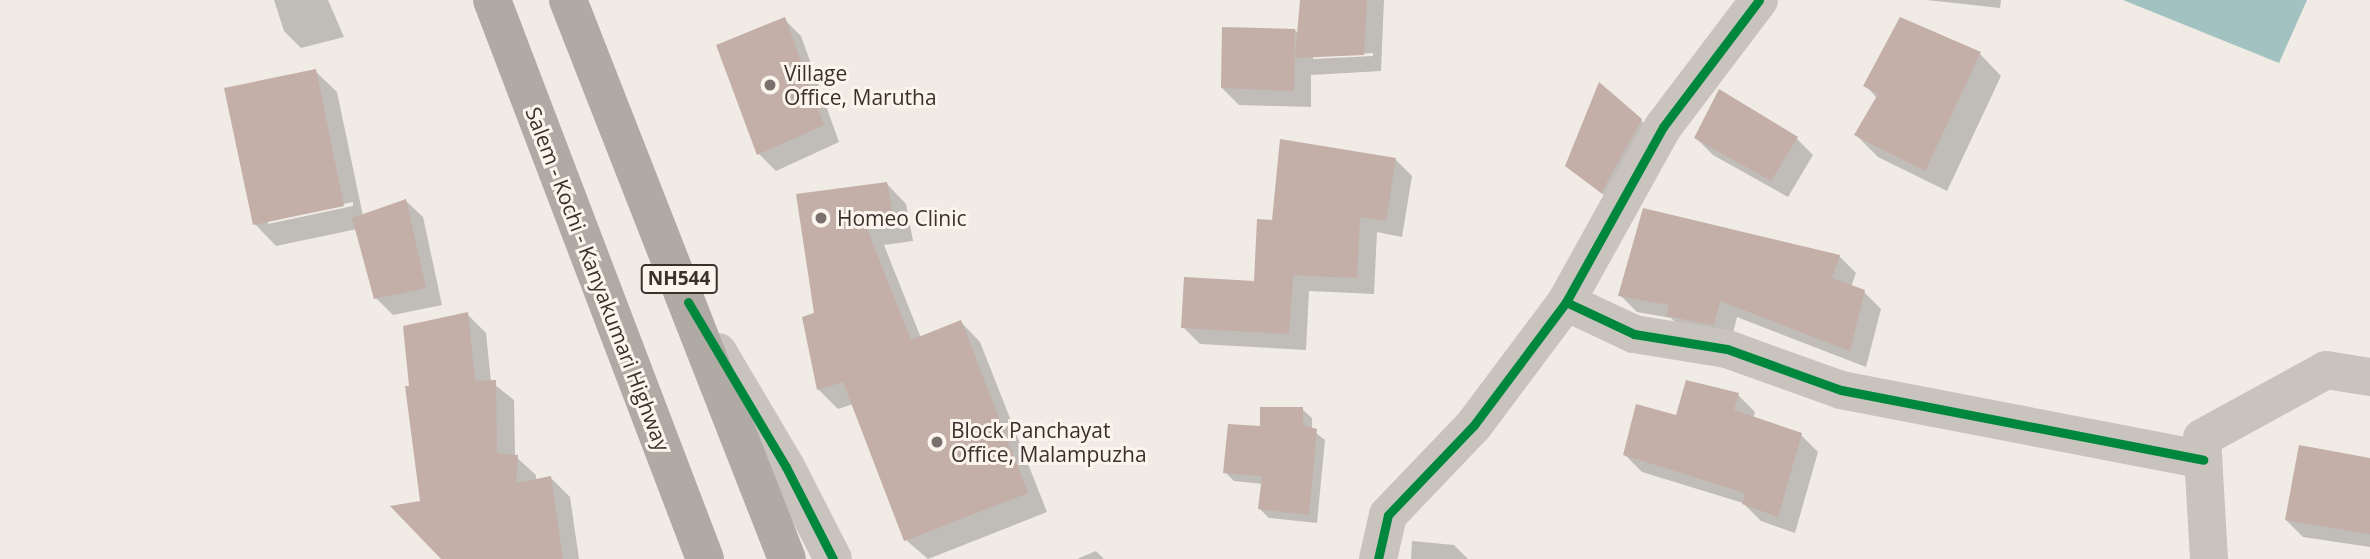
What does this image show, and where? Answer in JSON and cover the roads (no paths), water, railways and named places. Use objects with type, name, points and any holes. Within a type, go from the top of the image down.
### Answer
[{"type":"highway","name":"Salem - Kochi - Kanyakumari Highway","points":[[492,0],[701,552]]},
{"type":"highway","name":"NH544","points":[[568,0],[787,559]]},
{"type":"street","points":[[1378,559],[1388,514],[1474,425],[1566,302],[1663,127],[1759,0]]},
{"type":"street","points":[[688,302],[786,467],[833,559]]},
{"type":"street","points":[[1566,302],[1634,334],[1727,349],[1842,390],[2203,460]]},
{"type":"street","points":[[2209,559],[2202,438],[2326,370],[2370,377]]},
{"type":"water","points":[[2123,0],[2307,0],[2279,63]]},
{"type":"place","name":"Village Office, Marutha","points":[[770,85]]},
{"type":"place","name":"Homeo Clinic","points":[[821,218]]},
{"type":"place","name":"Block Panchayat Office, Malampuzha","points":[[937,442]]}]
